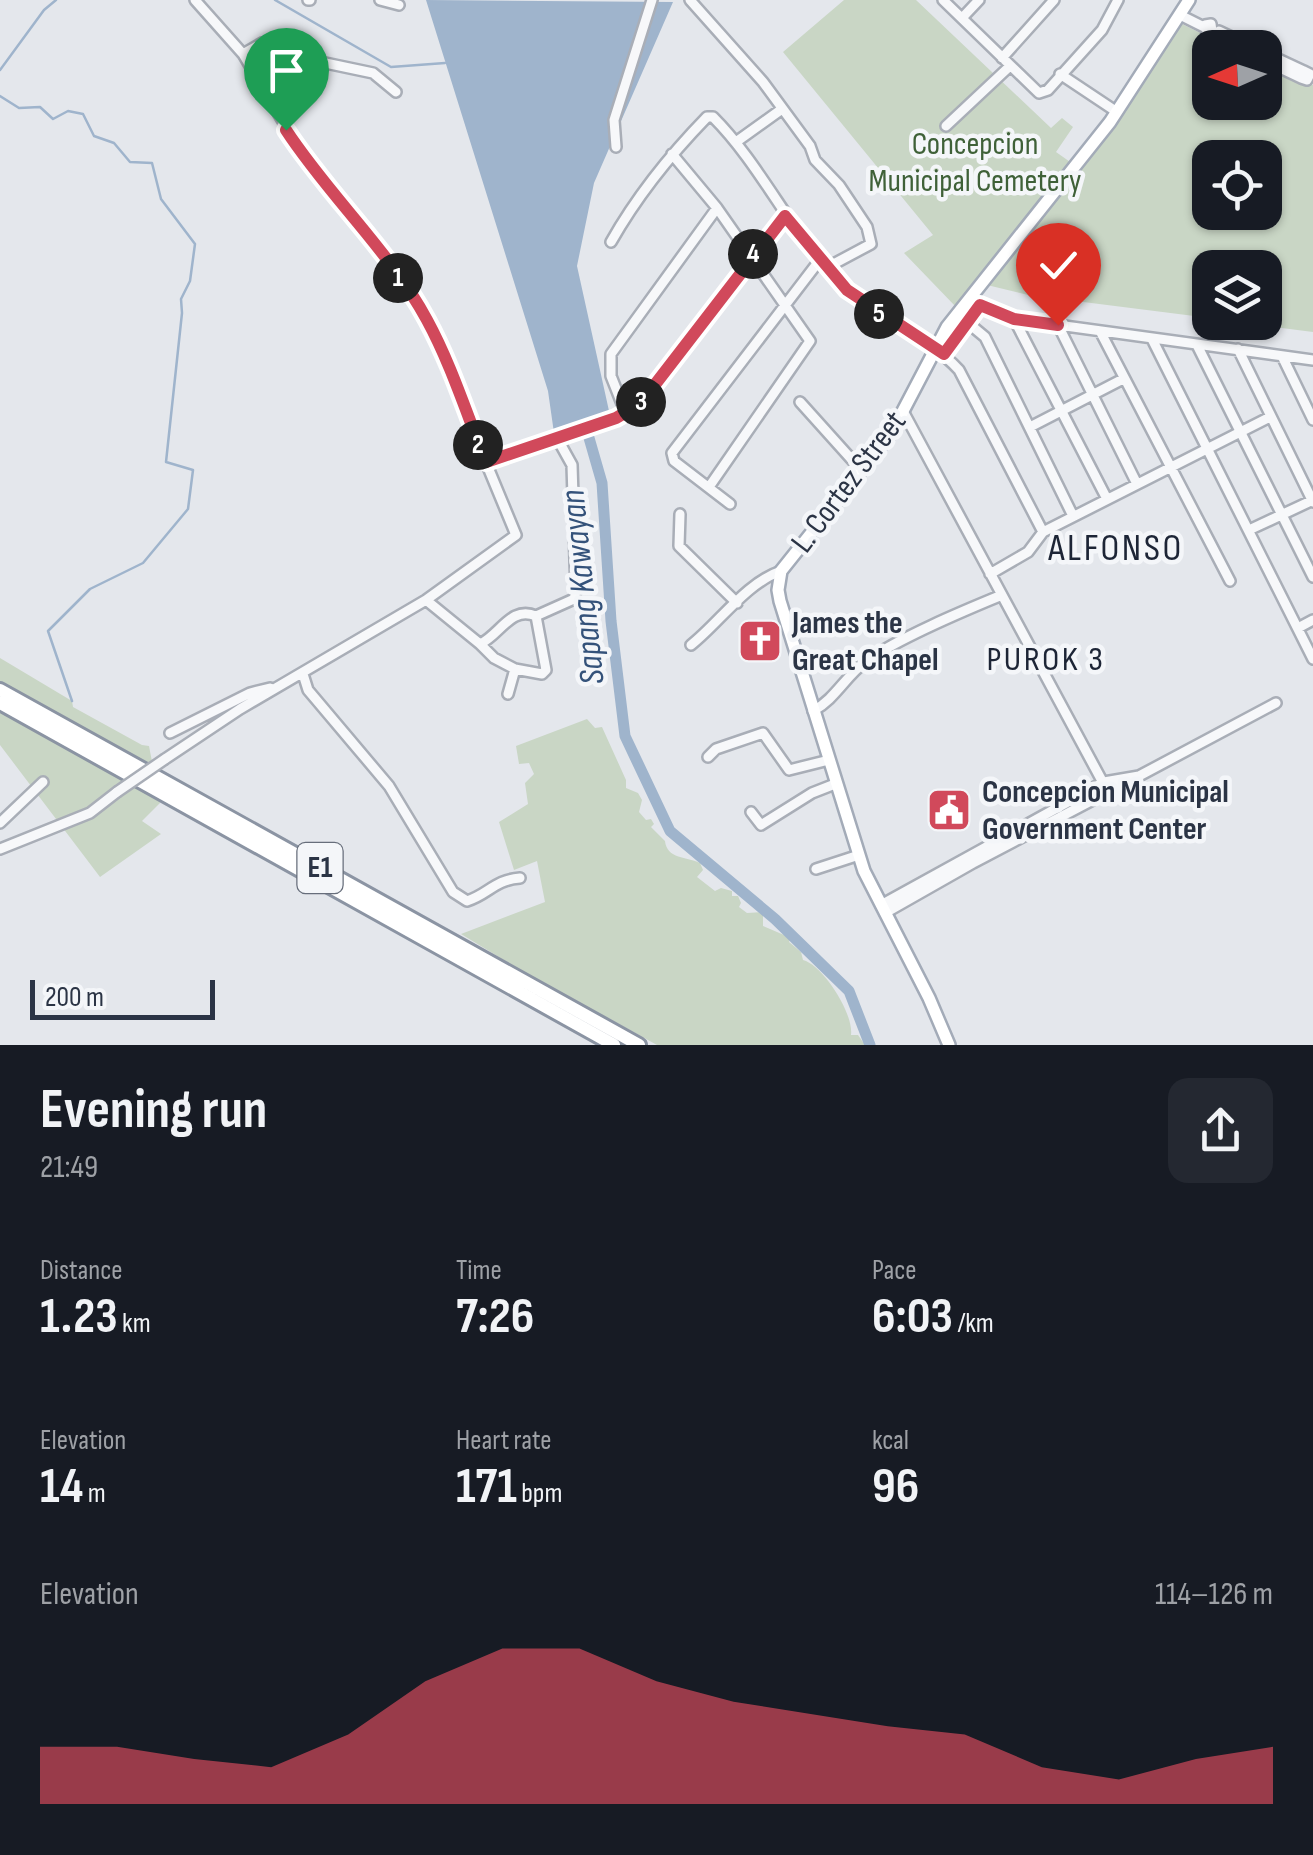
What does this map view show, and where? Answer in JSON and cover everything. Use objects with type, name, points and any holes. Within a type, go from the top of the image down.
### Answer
[{"type":"highway","name":"E1","points":[[0,690],[639,1045]]},
{"type":"highway","name":"E1","points":[[0,703],[614,1045]]},
{"type":"main road","name":"L. Cortez Street","points":[[781,572],[862,472],[975,301],[1117,112],[1184,9]]},
{"type":"main road","points":[[781,572],[780,601],[858,854],[930,998],[948,1045]]},
{"type":"street","points":[[0,850],[90,813],[277,687],[426,600],[516,536],[427,320],[374,244],[312,170],[243,54],[195,0]]},
{"type":"street","points":[[380,0],[399,5]]},
{"type":"street","points":[[616,147],[616,112],[652,0]]},
{"type":"street","points":[[942,0],[1040,93],[1048,90],[1102,30],[1118,0]]},
{"type":"street","points":[[962,18],[979,0]]},
{"type":"street","points":[[1002,58],[1054,0]]},
{"type":"street","points":[[692,1],[810,146],[814,160],[839,185],[872,244],[823,264],[784,306],[672,453],[674,461],[730,504]]},
{"type":"street","points":[[1184,9],[1212,30]]},
{"type":"street","points":[[243,54],[262,43],[274,42],[316,62],[374,74],[396,92]]},
{"type":"street","points":[[1282,62],[1308,78]]},
{"type":"street","points":[[946,126],[1010,66]]},
{"type":"street","points":[[1282,68],[1308,78]]},
{"type":"street","points":[[1060,74],[1117,112]]},
{"type":"street","points":[[736,142],[782,110]]},
{"type":"street","points":[[611,242],[672,154],[706,117],[713,117],[736,142],[785,216],[847,290],[940,352],[959,370],[1043,532]]},
{"type":"street","points":[[672,154],[718,208],[784,306],[810,337],[810,346],[709,487]]},
{"type":"street","points":[[621,416],[610,354],[718,208]]},
{"type":"street","points":[[486,462],[621,416],[640,404],[785,216]]},
{"type":"street","points":[[940,352],[967,322],[975,301],[1014,319],[1313,360]]},
{"type":"street","points":[[1014,319],[1107,499]]},
{"type":"street","points":[[967,322],[985,337],[1073,516]]},
{"type":"street","points":[[1058,325],[1136,484]]},
{"type":"street","points":[[1100,331],[1230,581]]},
{"type":"street","points":[[1152,339],[1313,659]]},
{"type":"street","points":[[1197,344],[1313,577]]},
{"type":"street","points":[[1238,349],[1313,501],[1248,530]]},
{"type":"street","points":[[1282,356],[1313,420]]},
{"type":"street","points":[[1030,427],[1123,379]]},
{"type":"street","points":[[800,402],[862,472]]},
{"type":"street","points":[[904,413],[1106,787]]},
{"type":"street","points":[[990,574],[1028,552],[1043,532],[1270,417]]},
{"type":"street","points":[[536,616],[574,599],[576,591],[572,465],[561,437]]},
{"type":"street","points":[[680,514],[679,546],[737,603]]},
{"type":"street","points":[[691,646],[737,603],[781,572]]},
{"type":"street","points":[[813,711],[829,702],[850,675],[874,656],[1002,594]]},
{"type":"street","points":[[426,600],[494,658],[516,669],[542,674],[546,670],[536,616],[529,612],[514,616],[480,644]]},
{"type":"street","points":[[1298,628],[1313,620]]},
{"type":"street","points":[[508,694],[516,669]]},
{"type":"street","points":[[303,674],[308,690],[388,786],[453,892],[466,901],[500,880],[520,878]]},
{"type":"street","points":[[170,733],[250,692],[277,687]]},
{"type":"street","points":[[883,909],[1106,787],[1157,767],[1276,703]]},
{"type":"street","points":[[708,757],[716,750],[762,734],[789,770]]},
{"type":"street","points":[[779,778],[789,770],[829,760]]},
{"type":"street","points":[[0,823],[43,782]]},
{"type":"street","points":[[751,812],[761,825],[812,793],[836,784]]},
{"type":"street","points":[[816,869],[858,854]]},
{"type":"green space","name":"Concepcion Municipal Cemetery","points":[[844,0],[916,0],[1051,128],[1062,118],[1073,127],[1056,152],[1073,164],[956,307],[904,253],[933,235],[783,52]]},
{"type":"green space","points":[[1182,24],[1194,30],[1192,120],[1282,120],[1282,71],[1313,85],[1313,332],[1282,328],[1282,250],[1192,250],[1192,316],[1028,295],[987,285],[1118,122]]},
{"type":"green space","points":[[0,658],[72,701],[73,707],[149,746],[160,803],[142,821],[161,834],[100,877],[0,745]]},
{"type":"green space","points":[[587,719],[595,728],[602,727],[626,788],[638,793],[642,800],[639,812],[646,820],[651,819],[651,827],[669,851],[700,863],[703,870],[697,877],[715,891],[732,891],[732,896],[738,896],[739,907],[747,913],[763,912],[763,926],[791,938],[789,942],[801,952],[803,960],[819,971],[836,992],[848,1015],[851,1035],[858,1035],[865,1045],[657,1045],[608,1018],[601,1019],[461,934],[545,902],[537,861],[514,870],[499,822],[528,804],[525,783],[534,774],[529,763],[519,764],[516,746]]},
{"type":"water","points":[[426,0],[673,2],[594,183],[577,266],[613,429],[554,433],[548,391]]},
{"type":"waterway","points":[[0,70],[44,10],[56,0]]},
{"type":"waterway","points":[[275,0],[391,67],[445,63]]},
{"type":"waterway","points":[[0,96],[19,108],[40,107],[53,119],[68,111],[83,114],[94,136],[114,143],[130,162],[152,163],[161,199],[195,244],[190,281],[181,299],[166,462],[193,470],[188,509],[143,563],[90,589],[48,631],[72,701]]},
{"type":"waterway","name":"Sapang Kawayan","points":[[583,417],[602,483],[611,621],[625,736],[670,831],[775,919],[849,991],[870,1045]]},
{"type":"place","name":"James the Great Chapel","points":[[760,641]]},
{"type":"place","name":"Concepcion Municipal Government Center","points":[[949,810]]},
{"type":"district","name":"ALFONSO","points":[[1116,548]]},
{"type":"district","name":"PUROK 3","points":[[1046,659]]},
{"type":"route","points":[[286,130],[427,320],[486,462],[616,418],[640,404],[785,216],[847,290],[944,354],[980,305],[1014,319],[1058,325]]}]
